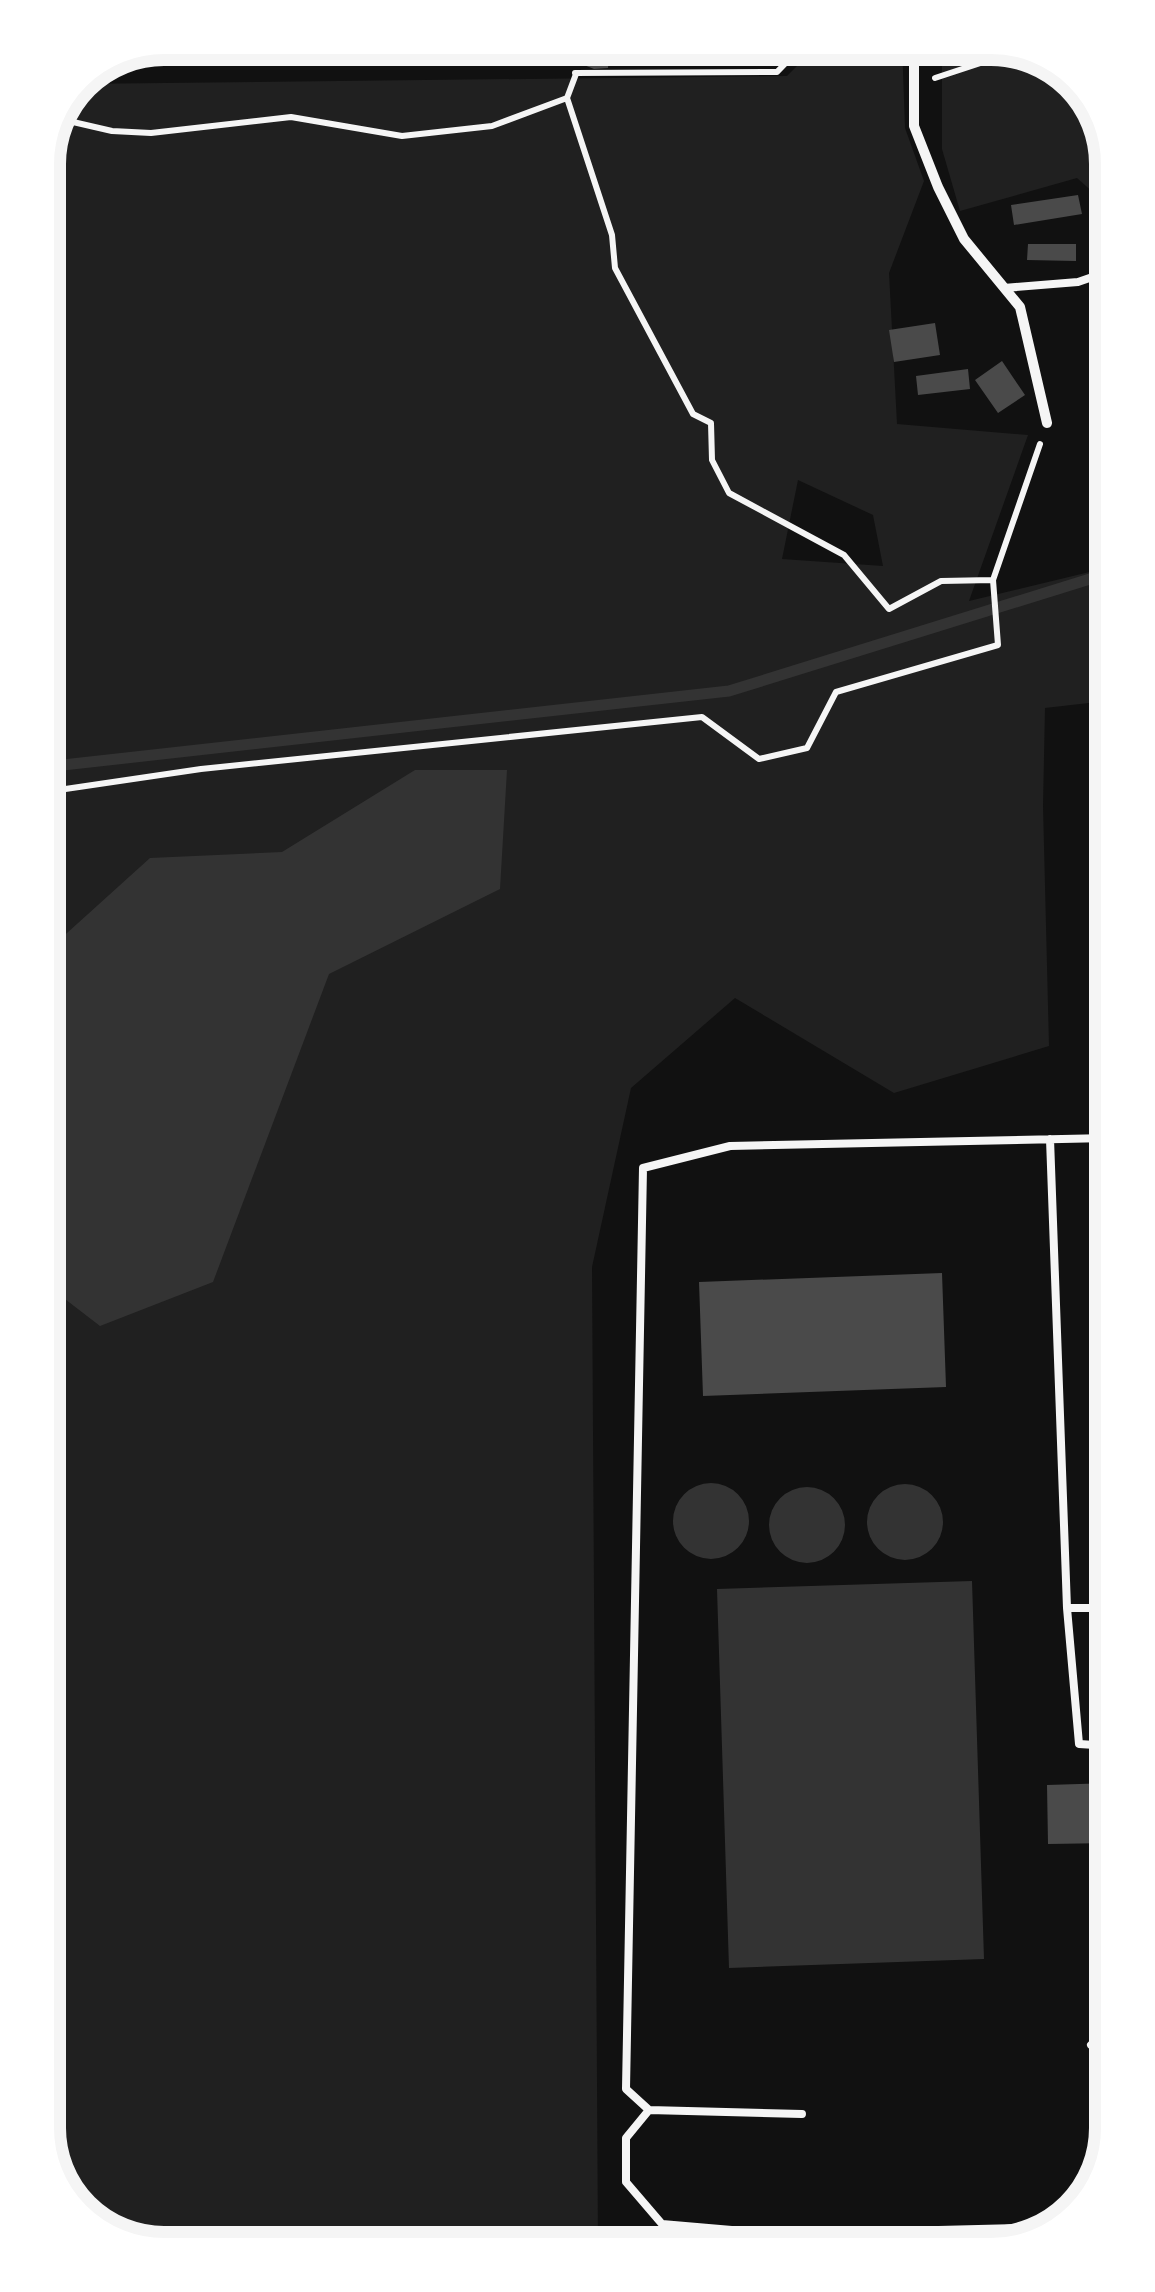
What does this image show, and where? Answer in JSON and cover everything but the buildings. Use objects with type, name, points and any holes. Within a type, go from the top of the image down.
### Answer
[{"type":"street","points":[[914,60],[914,126],[938,188],[964,239],[1020,307],[1047,424]]},
{"type":"lane","points":[[1004,288],[1078,282],[1095,277]]},
{"type":"lane","points":[[802,2114],[649,2110],[626,2089],[643,1168],[730,1146],[1095,1138]]},
{"type":"lane","points":[[1050,1139],[1067,1608],[1079,1744],[1095,1745]]},
{"type":"lane","points":[[1067,1608],[1095,1608]]},
{"type":"lane","points":[[1090,2045],[1095,2041]]},
{"type":"lane","points":[[649,2110],[626,2138],[626,2182],[662,2224],[756,2232]]},
{"type":"lane","points":[[858,2232],[1019,2228]]},
{"type":"path","points":[[564,60],[576,74]]},
{"type":"path","points":[[576,74],[777,72],[789,60]]},
{"type":"path","points":[[942,78],[992,60]]},
{"type":"path","points":[[576,74],[567,98],[612,234],[614,268],[693,414],[711,423],[712,460],[729,492],[844,555],[889,609],[941,581],[993,580]]},
{"type":"path","points":[[70,121],[112,131],[151,134],[291,116],[402,136],[492,126],[567,98]]},
{"type":"path","points":[[60,790],[201,769],[702,717],[760,758],[808,748],[836,692],[998,645],[993,580],[1047,424]]},
{"type":"shaded area","points":[[803,60],[903,60],[905,128],[924,181],[889,273],[897,424],[1028,435],[969,601],[1095,571],[1095,702],[1045,708],[1043,806],[1049,1046],[894,1093],[735,998],[631,1088],[592,1267],[598,2232],[143,2230],[106,2215],[86,2197],[68,2168],[62,2149],[60,157],[71,118],[81,100],[98,84],[787,76]],"holes":[[[798,480],[873,515],[883,566],[782,559]]]},
{"type":"shaded area","points":[[942,60],[1018,64],[1055,81],[1074,100],[1093,143],[1095,194],[1077,178],[960,211],[942,149]]},
{"type":"shaded area","points":[[415,770],[507,770],[500,889],[329,974],[213,1282],[100,1326],[60,1295],[60,939],[150,858],[282,852]]},
{"type":"shaded area","points":[[1095,789],[1095,841],[1090,815]]},
{"type":"shaded area","points":[[711,1483],[738,1494],[749,1521],[738,1548],[711,1559],[684,1548],[673,1521],[684,1494]]},
{"type":"shaded area","points":[[905,1484],[920,1486],[932,1495],[941,1507],[941,1537],[932,1549],[920,1558],[905,1560],[890,1558],[878,1549],[869,1537],[867,1522],[869,1507],[878,1495],[890,1486]]},
{"type":"shaded area","points":[[807,1487],[822,1489],[834,1498],[843,1510],[843,1540],[834,1552],[822,1561],[807,1563],[792,1561],[780,1552],[771,1540],[769,1525],[771,1510],[780,1498],[792,1489]]},
{"type":"shaded area","points":[[972,1581],[984,1959],[729,1968],[717,1589]]},
{"type":"waterway","points":[[60,765],[729,691],[1095,577]]}]
